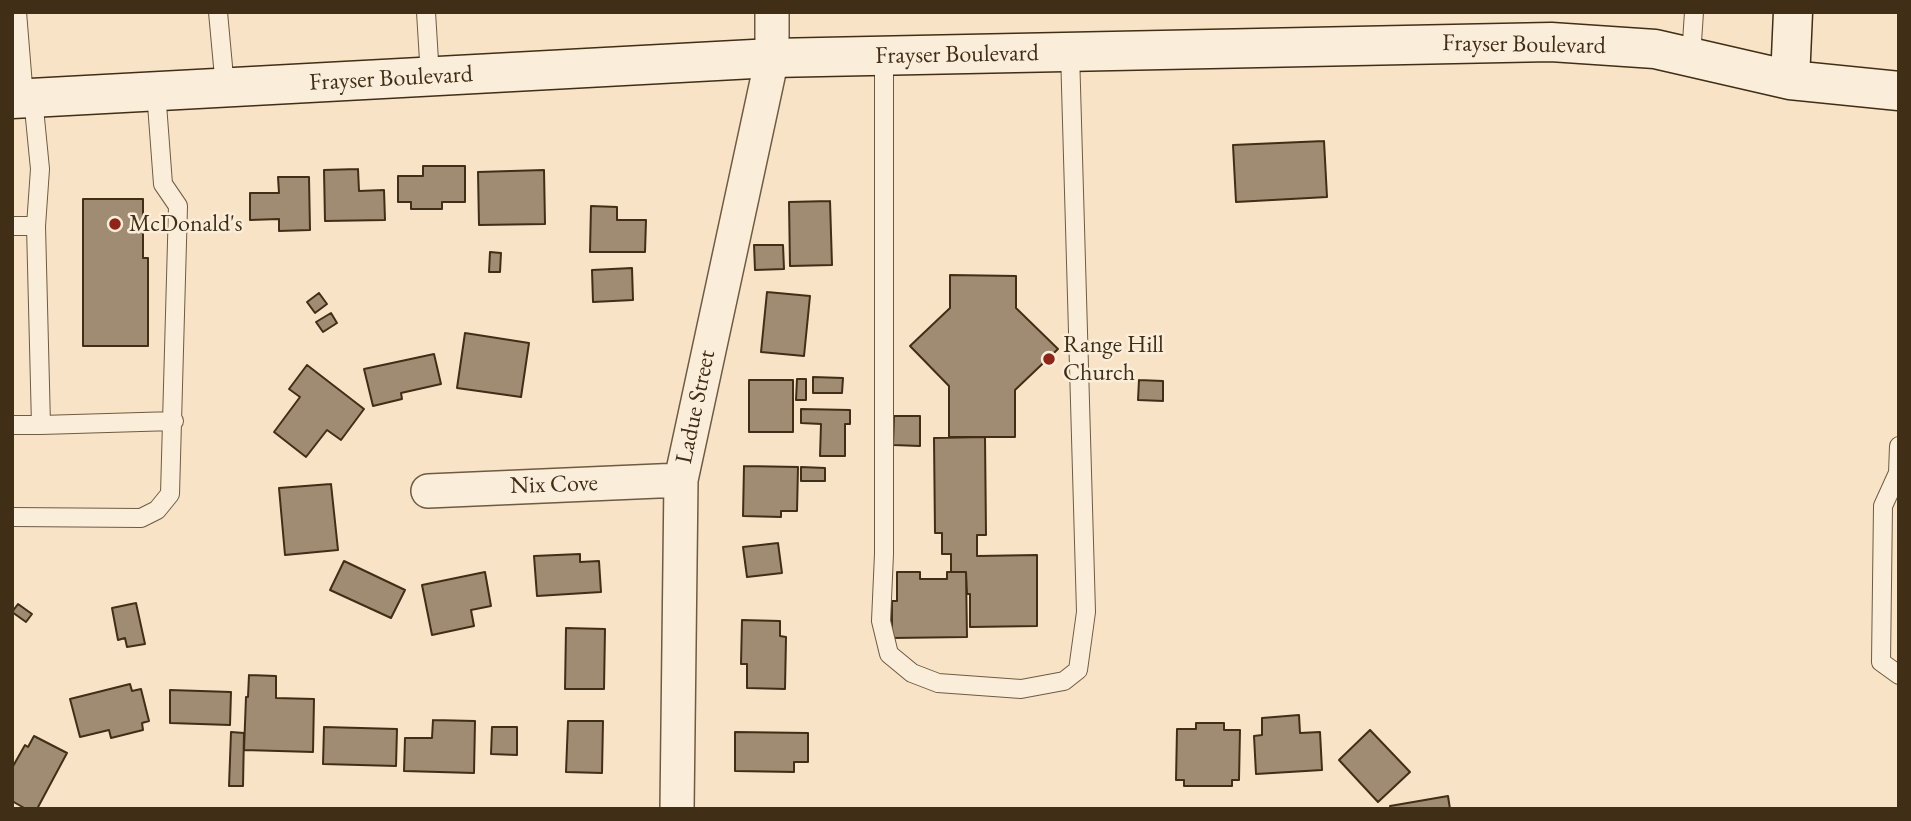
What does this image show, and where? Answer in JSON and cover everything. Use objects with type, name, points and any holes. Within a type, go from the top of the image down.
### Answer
[{"type":"main road","points":[[1790,80],[1793,12]]},
{"type":"main road","name":"Frayser Boulevard","points":[[23,98],[772,58],[1551,42],[1655,48],[1790,80],[1899,90]]},
{"type":"street","name":"Ladue Street","points":[[677,809],[681,480],[772,58],[772,12]]},
{"type":"street","name":"Nix Cove","points":[[428,491],[681,480]]},
{"type":"lane","points":[[17,12],[23,98],[40,169],[36,226],[41,425]]},
{"type":"lane","points":[[218,12],[225,88]]},
{"type":"lane","points":[[426,12],[430,77]]},
{"type":"lane","points":[[1691,57],[1694,12]]},
{"type":"lane","points":[[884,56],[884,554],[881,621],[889,654],[912,673],[938,683],[1020,689],[1064,681],[1078,670],[1086,612],[1070,52]]},
{"type":"lane","points":[[12,517],[141,518],[157,510],[170,494],[178,206],[163,184],[156,91]]},
{"type":"lane","points":[[12,226],[36,226]]},
{"type":"lane","points":[[12,425],[174,421]]},
{"type":"lane","points":[[1899,446],[1898,473],[1883,506],[1881,662],[1899,675]]},
{"type":"building","points":[[1324,141],[1327,197],[1236,202],[1233,145]]},
{"type":"building","points":[[423,166],[465,166],[465,202],[442,202],[442,209],[411,209],[411,202],[398,202],[398,176],[423,176]]},
{"type":"building","points":[[358,169],[359,191],[384,190],[385,220],[325,221],[324,170]]},
{"type":"building","points":[[544,170],[545,224],[479,225],[478,172]]},
{"type":"building","points":[[278,177],[309,177],[310,230],[279,231],[279,219],[250,220],[250,193],[279,193]]},
{"type":"building","points":[[83,199],[143,199],[143,258],[148,258],[148,346],[83,346]]},
{"type":"building","points":[[830,201],[832,265],[790,266],[789,202]]},
{"type":"building","points":[[591,206],[617,207],[617,220],[646,220],[645,252],[590,252]]},
{"type":"building","points":[[754,245],[783,245],[784,269],[755,270]]},
{"type":"building","points":[[490,252],[501,253],[500,272],[489,272]]},
{"type":"building","points":[[632,268],[633,300],[593,302],[592,270]]},
{"type":"building","points":[[950,275],[1016,276],[1016,308],[1058,349],[1015,390],[1015,437],[949,437],[949,386],[910,346],[950,308]]},
{"type":"building","points":[[767,292],[810,296],[804,356],[761,352]]},
{"type":"building","points":[[319,293],[327,304],[315,313],[307,302]]},
{"type":"building","points":[[331,313],[337,323],[323,332],[316,322]]},
{"type":"building","points":[[465,333],[529,343],[521,397],[457,388]]},
{"type":"building","points":[[434,354],[441,384],[401,393],[402,399],[373,406],[364,369]]},
{"type":"building","points":[[307,365],[364,409],[341,440],[327,430],[306,457],[274,432],[300,397],[289,389]]},
{"type":"building","points":[[813,377],[843,378],[842,393],[813,393]]},
{"type":"building","points":[[797,379],[806,379],[806,400],[796,400]]},
{"type":"building","points":[[749,380],[793,380],[793,432],[749,432]]},
{"type":"building","points":[[1139,380],[1163,381],[1163,401],[1138,400]]},
{"type":"building","points":[[801,409],[850,410],[850,424],[845,424],[845,456],[820,456],[821,424],[801,423]]},
{"type":"building","points":[[894,416],[920,416],[920,446],[893,445]]},
{"type":"building","points":[[985,437],[986,535],[977,535],[977,556],[1037,555],[1037,626],[970,627],[970,594],[967,594],[966,572],[951,572],[951,554],[942,554],[942,533],[935,533],[934,438]]},
{"type":"building","points":[[744,466],[798,467],[797,511],[781,511],[781,517],[743,516]]},
{"type":"building","points":[[801,467],[825,468],[825,481],[801,481]]},
{"type":"building","points":[[331,484],[338,550],[285,555],[279,488]]},
{"type":"building","points":[[778,543],[782,573],[747,577],[743,547]]},
{"type":"building","points":[[580,554],[580,562],[599,561],[601,592],[537,596],[534,556]]},
{"type":"building","points":[[344,561],[405,590],[391,618],[330,590]]},
{"type":"building","points":[[485,572],[491,606],[471,610],[474,626],[432,635],[422,585]]},
{"type":"building","points":[[897,572],[920,572],[920,579],[947,579],[947,572],[966,572],[967,637],[892,638],[892,601],[897,601]]},
{"type":"building","points":[[136,603],[145,644],[127,647],[125,638],[118,640],[112,608]]},
{"type":"building","points":[[18,604],[32,614],[26,622],[12,612]]},
{"type":"building","points":[[742,620],[780,621],[780,636],[786,637],[785,689],[747,688],[747,664],[741,664]]},
{"type":"building","points":[[566,628],[605,629],[604,689],[565,689]]},
{"type":"building","points":[[249,675],[276,676],[276,698],[314,699],[313,752],[244,750]]},
{"type":"building","points":[[130,684],[132,691],[141,689],[149,721],[142,723],[143,730],[111,738],[109,730],[80,737],[70,699]]},
{"type":"building","points":[[170,690],[231,692],[230,725],[170,723]]},
{"type":"building","points":[[1299,715],[1300,733],[1320,732],[1322,770],[1256,774],[1254,736],[1262,735],[1262,718]]},
{"type":"building","points":[[433,720],[475,721],[474,773],[404,771],[405,738],[432,738]]},
{"type":"building","points":[[568,721],[603,721],[602,773],[566,772]]},
{"type":"building","points":[[1196,723],[1224,723],[1224,730],[1240,730],[1239,780],[1232,780],[1232,786],[1184,786],[1184,780],[1176,780],[1177,729],[1196,729]]},
{"type":"building","points":[[324,727],[397,729],[396,766],[323,764]]},
{"type":"building","points":[[492,727],[517,727],[517,755],[491,754]]},
{"type":"building","points":[[1370,730],[1410,772],[1378,802],[1339,760]]},
{"type":"building","points":[[231,732],[244,733],[243,786],[229,786]]},
{"type":"building","points":[[735,732],[808,733],[808,762],[794,762],[794,772],[735,771]]},
{"type":"building","points":[[34,736],[67,753],[37,809],[26,809],[12,801],[12,768],[25,745],[28,747]]},
{"type":"building","points":[[1448,796],[1450,809],[1391,809],[1390,806]]},
{"type":"place","name":"McDonald's","points":[[115,224]]},
{"type":"place","name":"Range Hill Church","points":[[1049,359]]}]
